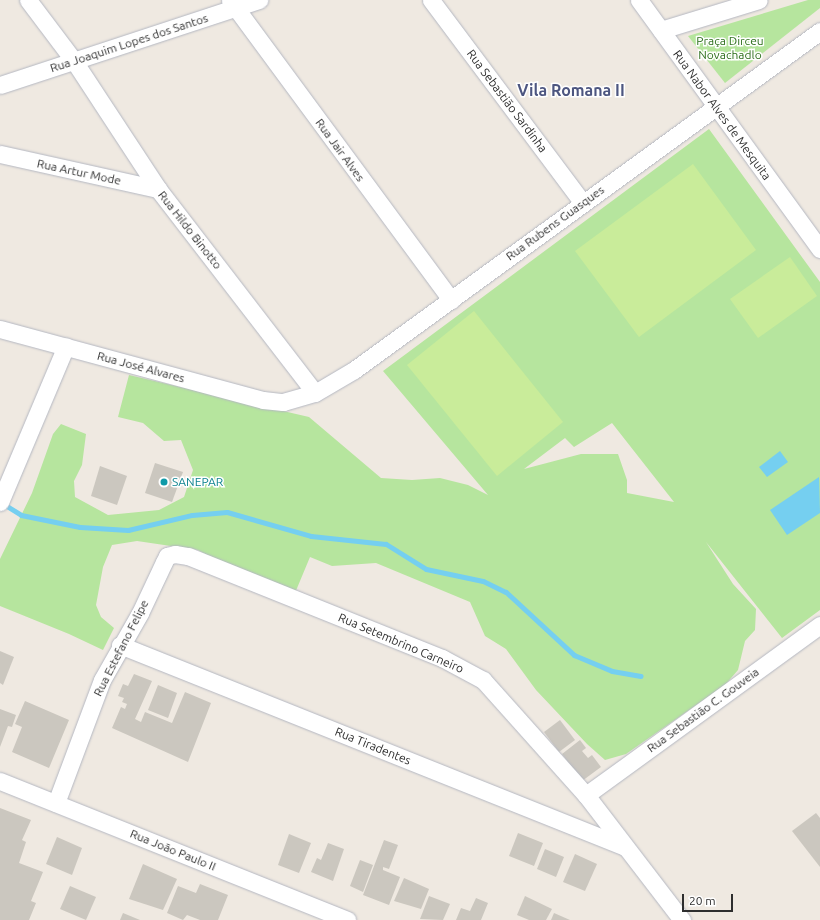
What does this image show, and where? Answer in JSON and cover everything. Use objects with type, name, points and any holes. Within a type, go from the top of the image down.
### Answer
[{"type":"street","name":"Rua Hildo Binotto","points":[[28,0],[74,61],[158,189],[315,393]]},
{"type":"street","name":"Rua Joaquim Lopes dos Santos","points":[[0,84],[74,61],[233,4],[259,0]]},
{"type":"street","name":"Rua Sebastião Sardinha","points":[[431,0],[583,203]]},
{"type":"street","name":"Rua Nabor Alves de Mesquita","points":[[639,0],[820,249]]},
{"type":"street","points":[[661,30],[759,0]]},
{"type":"street","name":"Rua Jair Alves","points":[[233,4],[451,300]]},
{"type":"street","name":"Rua Rubens Guasques","points":[[283,402],[315,393],[354,370],[820,31]]},
{"type":"street","name":"Rua Artur Mode","points":[[0,154],[158,189]]},
{"type":"street","name":"Rua José Alvares","points":[[0,329],[263,400],[283,402]]},
{"type":"street","points":[[2,497],[66,346]]},
{"type":"street","name":"Rua Setembrino Carneiro","points":[[164,562],[167,556],[175,554],[188,556],[442,658],[483,680],[586,795],[682,920]]},
{"type":"street","name":"Rua Estefano Felipe","points":[[56,803],[100,686],[120,645],[140,613],[164,562]]},
{"type":"street","name":"Rua Sebastião C. Gouveia","points":[[586,795],[820,625]]},
{"type":"street","name":"Rua Tiradentes","points":[[120,645],[625,847]]},
{"type":"street","name":"Rua João Paulo II","points":[[0,781],[347,920]]},
{"type":"green space","name":"Praça Dirceu Novachadlo","points":[[808,0],[820,0],[820,8],[725,83],[688,36]]},
{"type":"green space","points":[[709,129],[820,282],[820,610],[782,638],[706,542],[733,584],[756,609],[755,630],[745,641],[738,670],[725,685],[626,754],[605,760],[587,744],[536,690],[506,649],[485,636],[470,602],[376,563],[332,566],[310,557],[295,593],[233,570],[198,550],[137,541],[112,545],[103,567],[96,605],[101,617],[114,628],[103,650],[69,634],[0,606],[0,559],[32,493],[53,434],[61,424],[86,434],[82,465],[74,481],[75,497],[108,515],[159,510],[184,497],[193,470],[181,440],[164,441],[143,423],[118,417],[129,375],[309,417],[381,478],[412,480],[440,478],[468,485],[488,495],[383,371]],"holes":[[[612,423],[674,502],[627,493],[627,480],[618,454],[581,454],[524,469],[565,438],[574,447]]]},
{"type":"green space","points":[[693,164],[756,250],[639,337],[575,251]]},
{"type":"green space","points":[[790,257],[817,296],[758,338],[730,299]]},
{"type":"green space","points":[[474,311],[563,422],[497,476],[407,365]]},
{"type":"water","points":[[780,451],[788,462],[767,477],[759,467]]},
{"type":"water","points":[[819,477],[820,513],[787,535],[770,510]]},
{"type":"building","name":"SANEPAR","points":[[155,463],[183,472],[172,502],[145,493]]},
{"type":"building","points":[[100,466],[127,476],[117,505],[91,496]]},
{"type":"building","points":[[0,651],[14,657],[3,685],[0,683]]},
{"type":"building","points":[[134,674],[152,681],[135,719],[141,722],[145,712],[172,723],[185,692],[211,703],[188,762],[112,728],[121,707],[125,709],[127,704],[122,702],[124,698],[118,696],[123,684],[128,686]]},
{"type":"building","points":[[158,685],[177,693],[168,718],[148,710]]},
{"type":"building","points":[[25,701],[69,720],[49,768],[12,752],[22,727],[15,724]]},
{"type":"building","points":[[0,709],[16,715],[12,727],[8,726],[0,747]]},
{"type":"building","points":[[560,720],[575,740],[559,752],[544,732]]},
{"type":"building","points":[[580,740],[586,748],[582,751],[588,758],[592,755],[601,767],[582,781],[562,754]]},
{"type":"building","points":[[0,808],[31,820],[22,840],[26,842],[19,863],[43,872],[31,901],[36,903],[29,920],[0,920]]},
{"type":"building","points":[[816,813],[820,818],[820,867],[792,831]]},
{"type":"building","points":[[518,833],[543,843],[534,866],[509,856]]},
{"type":"building","points":[[289,834],[311,843],[299,873],[278,865]]},
{"type":"building","points":[[57,837],[82,848],[72,875],[46,864]]},
{"type":"building","points":[[384,840],[398,845],[389,869],[383,867],[383,870],[400,877],[389,905],[363,895]]},
{"type":"building","points":[[328,843],[344,849],[333,881],[311,872],[317,858],[321,860]]},
{"type":"building","points":[[545,849],[564,857],[556,877],[537,869]]},
{"type":"building","points":[[575,854],[597,864],[585,891],[563,882]]},
{"type":"building","points":[[360,860],[373,865],[363,892],[350,886]]},
{"type":"building","points":[[143,864],[177,879],[163,910],[129,899]]},
{"type":"building","points":[[404,878],[429,889],[421,909],[394,901]]},
{"type":"building","points":[[200,884],[228,895],[218,920],[200,920],[187,915],[183,920],[167,913],[178,886],[196,893]]},
{"type":"building","points":[[70,886],[96,897],[86,920],[60,909]]},
{"type":"building","points":[[429,896],[450,904],[443,920],[420,919]]},
{"type":"building","points":[[525,896],[552,909],[546,920],[529,920],[517,915]]},
{"type":"building","points":[[476,898],[488,903],[481,920],[456,920],[461,908],[470,911]]},
{"type":"building","points":[[123,913],[140,920],[120,920]]},
{"type":"building","points":[[554,913],[570,920],[551,920]]},
{"type":"waterway","points":[[2,503],[21,515],[80,527],[128,530],[192,515],[227,512],[311,536],[386,544],[426,569],[483,581],[506,592],[574,655],[612,671],[641,676]]},
{"type":"place","name":"SANEPAR","points":[[164,482]]},
{"type":"district","name":"Vila Romana II","points":[[571,90]]}]
